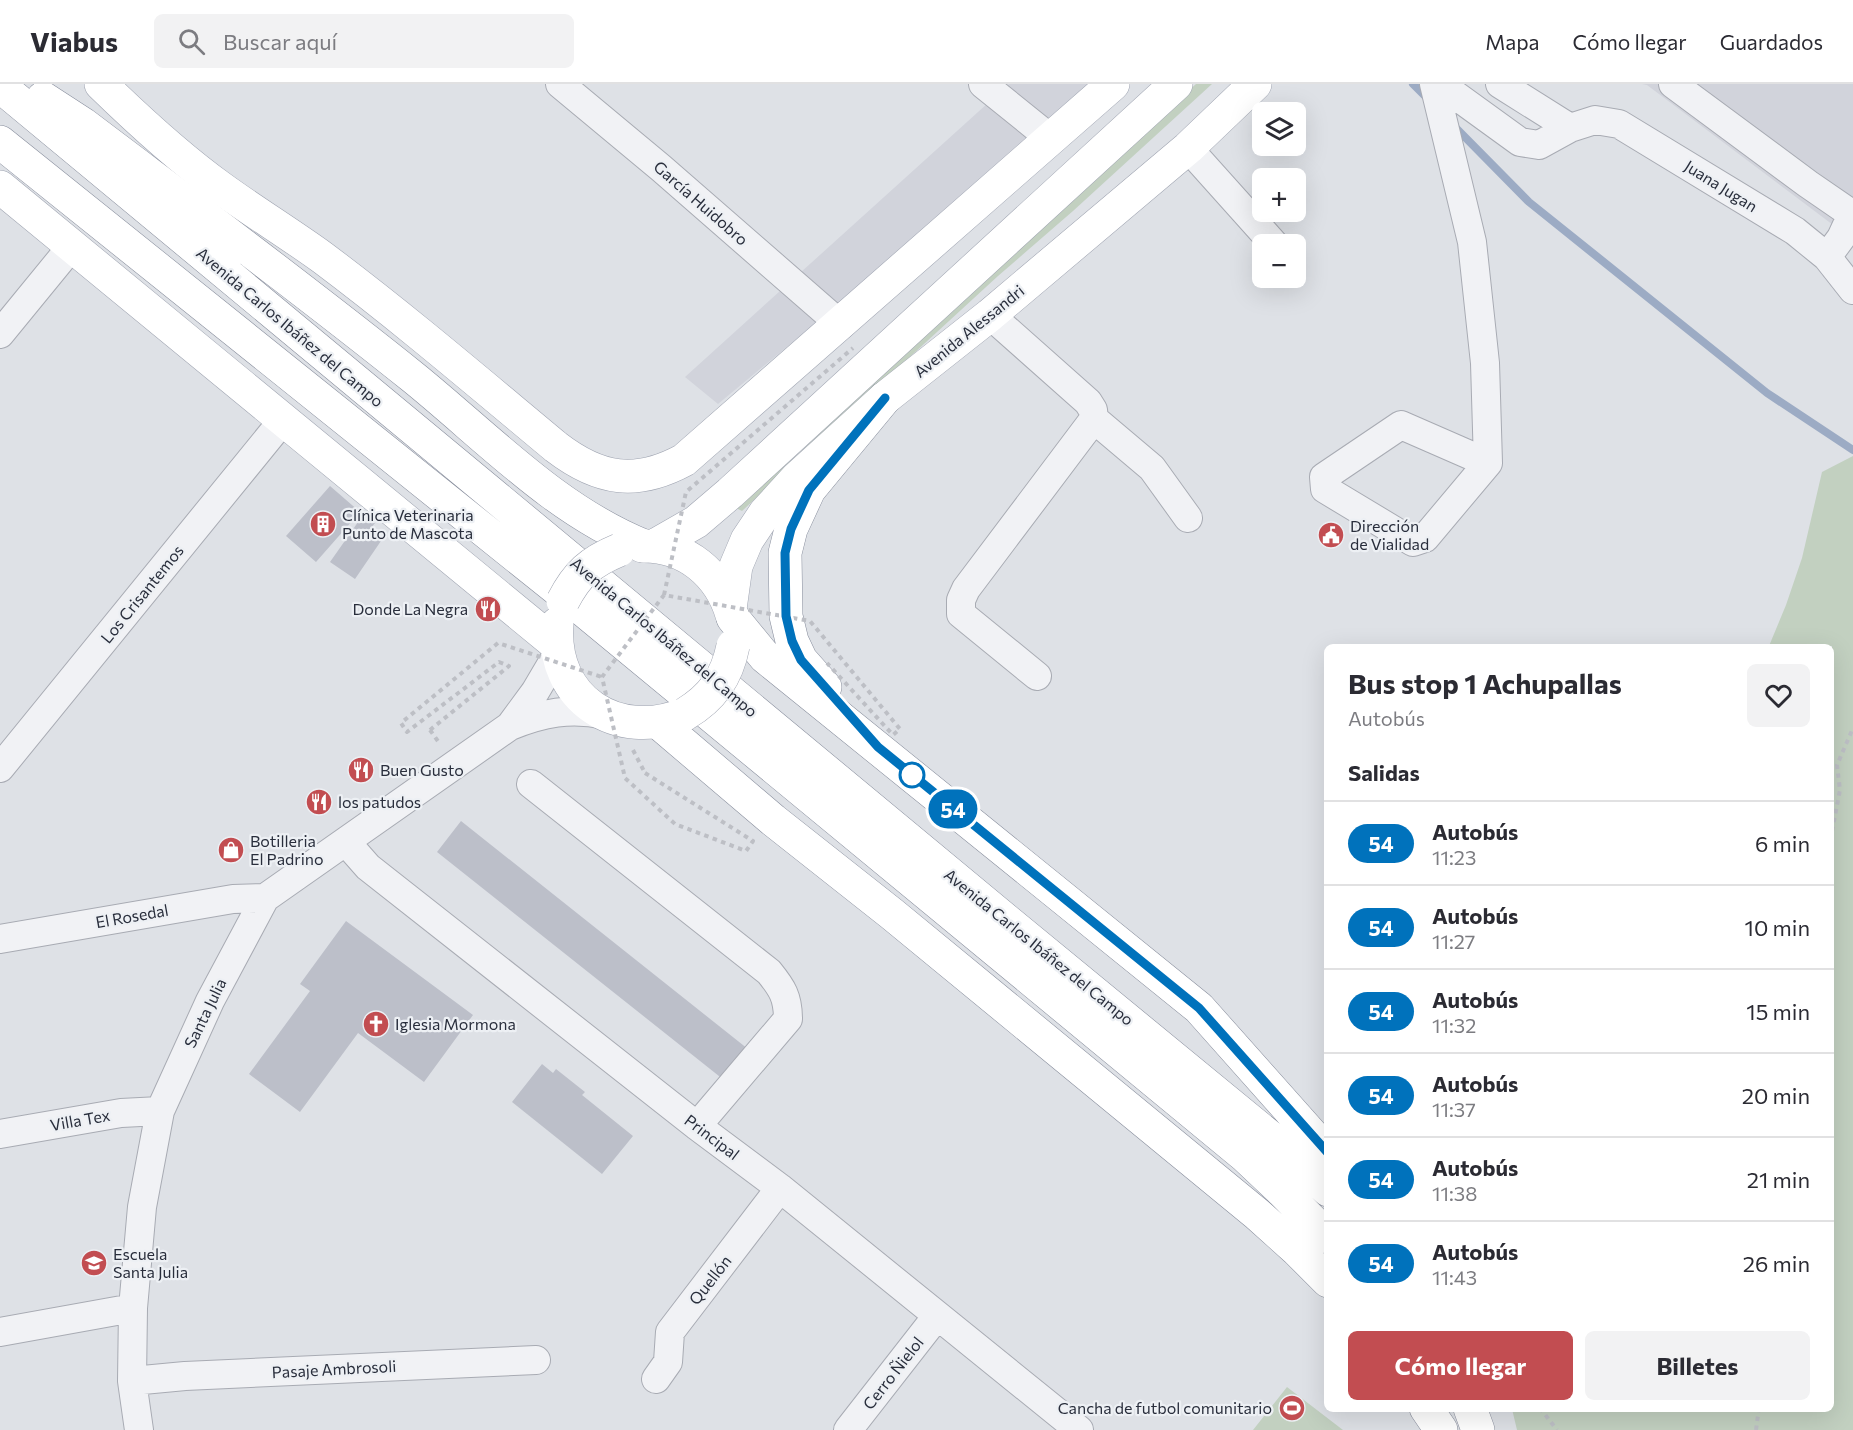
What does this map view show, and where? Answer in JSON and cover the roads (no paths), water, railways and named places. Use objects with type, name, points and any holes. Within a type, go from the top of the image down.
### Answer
[{"type":"main road","points":[[20,84],[83,124],[336,316],[498,450],[579,513],[639,547],[680,553],[702,566],[719,586],[732,625],[728,667],[709,697],[672,719],[638,724],[605,715],[586,702],[571,685],[557,648],[557,622],[563,601],[572,584],[585,569],[601,557],[639,547],[696,522],[1176,84]]},
{"type":"main road","points":[[101,84],[186,162],[320,256],[387,307],[556,447],[580,464],[602,474],[637,476],[662,471],[684,460],[847,336],[1051,139],[1113,84]]},
{"type":"main road","name":"Avenida Alessandri","points":[[732,625],[736,566],[747,540],[765,513],[797,478],[885,398],[990,315],[1188,148],[1255,84]]},
{"type":"main road","name":"Avenida Carlos Ibáñez del Campo","points":[[0,86],[1276,1142],[1324,1186]]},
{"type":"main road","name":"Avenida Carlos Ibáñez del Campo","points":[[0,142],[582,609],[1245,1156],[1324,1233]]},
{"type":"main road","points":[[0,187],[284,419],[557,648]]},
{"type":"main road","points":[[878,747],[801,660],[792,641],[786,616],[784,581],[785,553],[791,529],[809,490],[885,398]]},
{"type":"main road","points":[[732,625],[765,657],[1199,1008],[1324,1149]]},
{"type":"main road","points":[[672,719],[773,820],[892,914],[1257,1214],[1324,1277]]},
{"type":"main road","points":[[1429,1412],[1442,1430]]},
{"type":"main road","points":[[1437,1412],[1442,1430]]},
{"type":"main road","points":[[1471,1412],[1478,1430]]},
{"type":"street","name":"García Huidobro","points":[[560,84],[661,168],[847,336]]},
{"type":"street","points":[[983,84],[1051,139]]},
{"type":"street","points":[[1434,84],[1472,242],[1485,363],[1488,463],[1425,538],[1413,542],[1325,489],[1324,477],[1401,425],[1488,463]]},
{"type":"street","name":"Juana Jugan","points":[[1440,84],[1520,142],[1539,145],[1570,128],[1595,120],[1619,124],[1795,231],[1827,257],[1853,290]]},
{"type":"street","points":[[1500,84],[1570,128]]},
{"type":"street","points":[[1673,84],[1808,184],[1853,214],[1841,238],[1827,257]]},
{"type":"street","points":[[1188,148],[1265,234]]},
{"type":"street","points":[[0,334],[72,246]]},
{"type":"street","points":[[990,315],[1088,402],[1093,410],[1094,419],[966,589],[961,600],[961,614],[1036,676]]},
{"type":"street","name":"Los Crisantemos","points":[[1,766],[284,419]]},
{"type":"street","points":[[1094,419],[1152,468],[1188,518]]},
{"type":"street","name":"Santa Julia","points":[[510,726],[535,692],[557,648]]},
{"type":"street","name":"Santa Julia","points":[[139,1430],[132,1381],[133,1308],[142,1207],[160,1111],[210,1001],[265,898],[510,726],[550,712],[587,711],[605,715]]},
{"type":"street","points":[[531,784],[768,972],[781,988],[788,1004],[788,1019],[697,1126]]},
{"type":"street","name":"Principal","points":[[346,842],[369,867],[697,1126],[780,1188],[1079,1430]]},
{"type":"street","name":"El Rosedal","points":[[0,939],[233,899],[265,898]]},
{"type":"street","name":"Villa Tex","points":[[0,1134],[122,1113],[160,1111]]},
{"type":"street","name":"Quellón","points":[[656,1379],[668,1362],[670,1332],[780,1188]]},
{"type":"street","points":[[0,1332],[133,1308]]},
{"type":"street","name":"Cerro Ñielol","points":[[848,1430],[937,1316]]},
{"type":"street","name":"Pasaje Ambrosoli","points":[[132,1381],[185,1376],[536,1360]]},
{"type":"waterway","points":[[1413,84],[1429,100]]},
{"type":"waterway","points":[[1454,126],[1529,202],[1767,393],[1853,450]]},
{"type":"place","name":"Clínica Veterinaria Punto de Mascota","points":[[323,524]]},
{"type":"place","name":"Dirección de Vialidad","points":[[1331,535]]},
{"type":"place","name":"Donde La Negra","points":[[488,609]]},
{"type":"place","name":"Buen Gusto","points":[[361,770]]},
{"type":"place","name":"los patudos","points":[[319,802]]},
{"type":"place","name":"Botilleria El Padrino","points":[[231,850]]},
{"type":"place","name":"Iglesia Mormona","points":[[376,1024]]},
{"type":"place","name":"Escuela Santa Julia","points":[[94,1263]]},
{"type":"place","name":"Cancha de futbol comunitario","points":[[1292,1408]]}]
